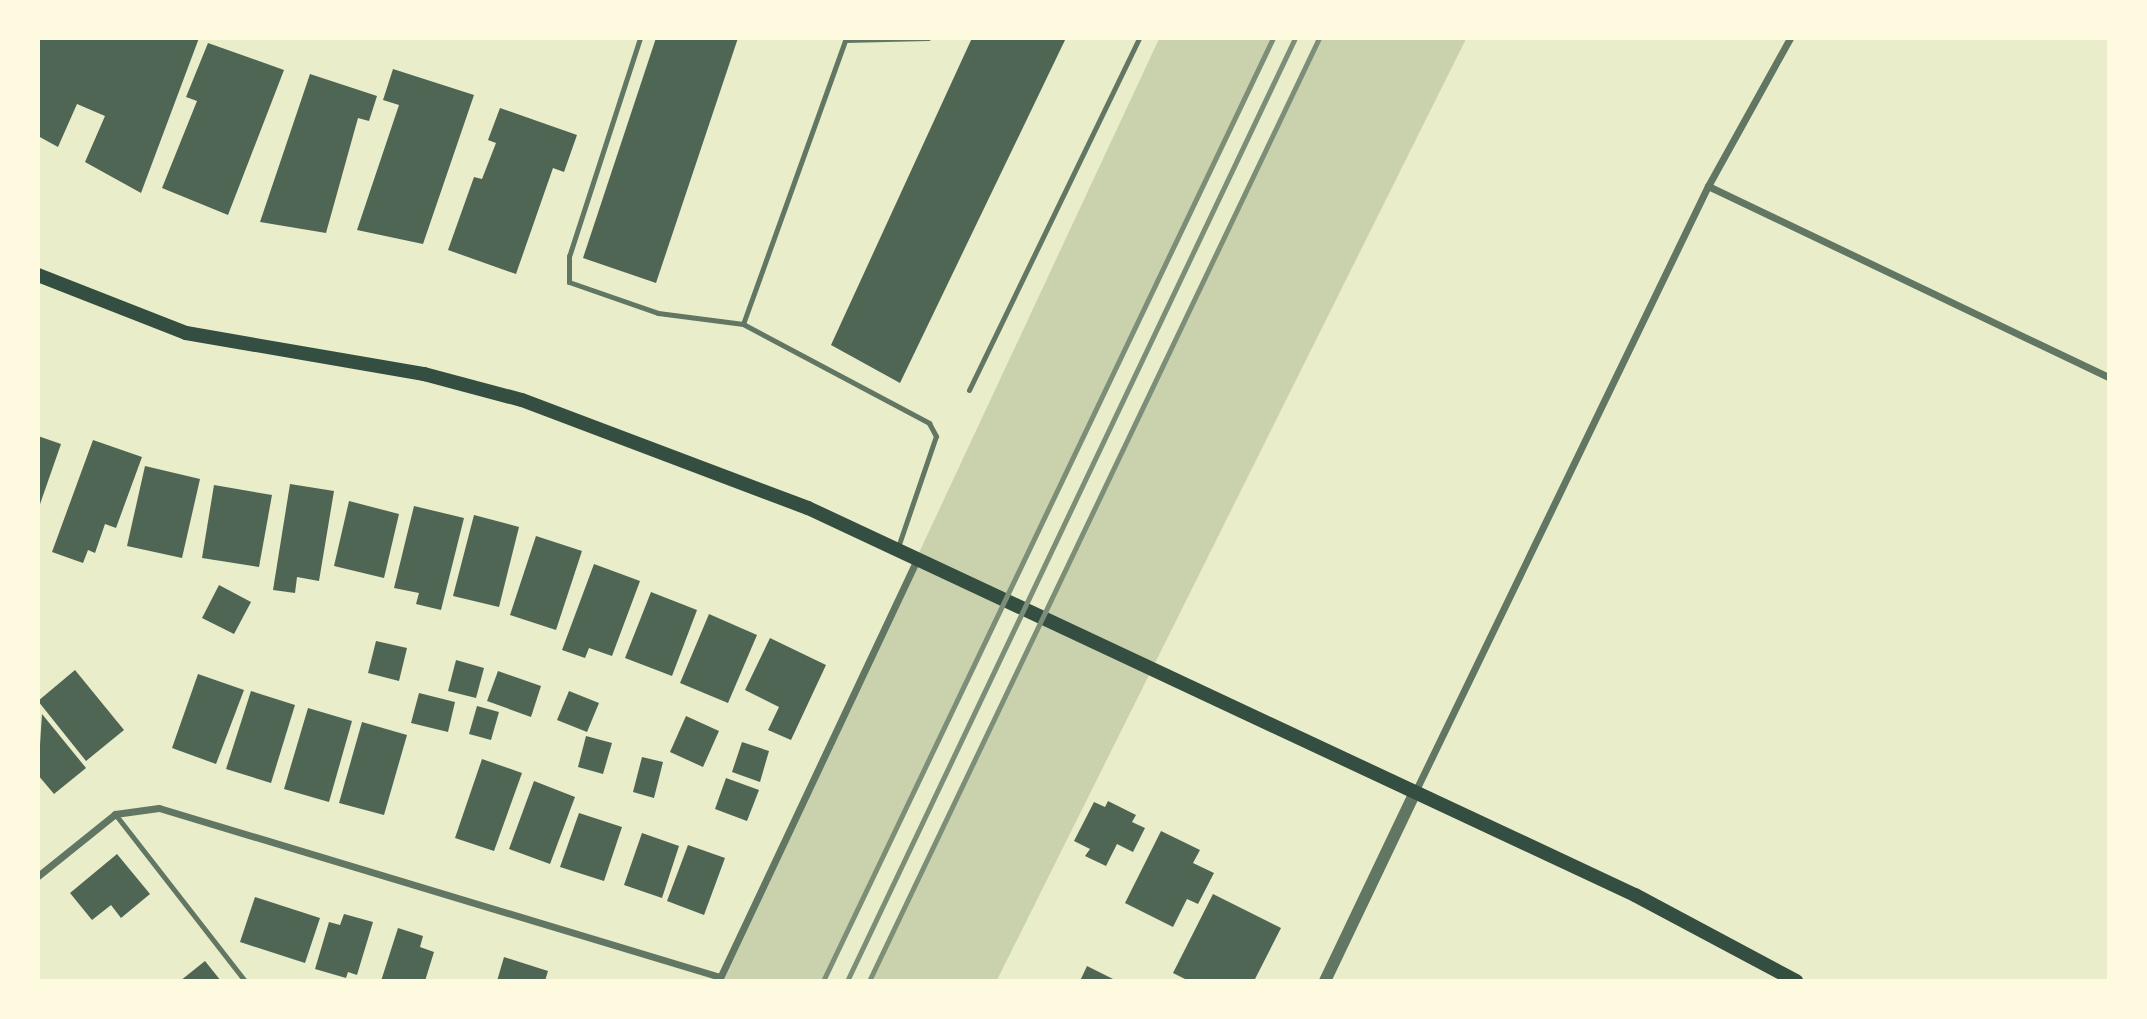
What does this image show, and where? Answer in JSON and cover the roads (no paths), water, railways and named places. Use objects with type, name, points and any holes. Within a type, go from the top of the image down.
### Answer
[{"type":"main road","points":[[38,275],[186,333],[424,374],[529,402],[808,508],[1635,895],[1796,981]]},
{"type":"street","points":[[1325,981],[1708,187],[1790,38]]},
{"type":"street","points":[[1708,187],[2109,377]]},
{"type":"street","points":[[38,876],[115,814],[159,808],[719,979],[917,559]]},
{"type":"lane","points":[[640,38],[569,256],[569,282],[658,313],[743,324],[929,423],[936,436],[897,550]]},
{"type":"lane","points":[[743,324],[845,39],[928,38]]},
{"type":"lane","points":[[969,390],[1139,38]]},
{"type":"lane","points":[[115,814],[245,981]]},
{"type":"railway","points":[[823,981],[1273,38]]},
{"type":"railway","points":[[847,981],[1295,38]]},
{"type":"railway","points":[[869,981],[1319,38]]}]
